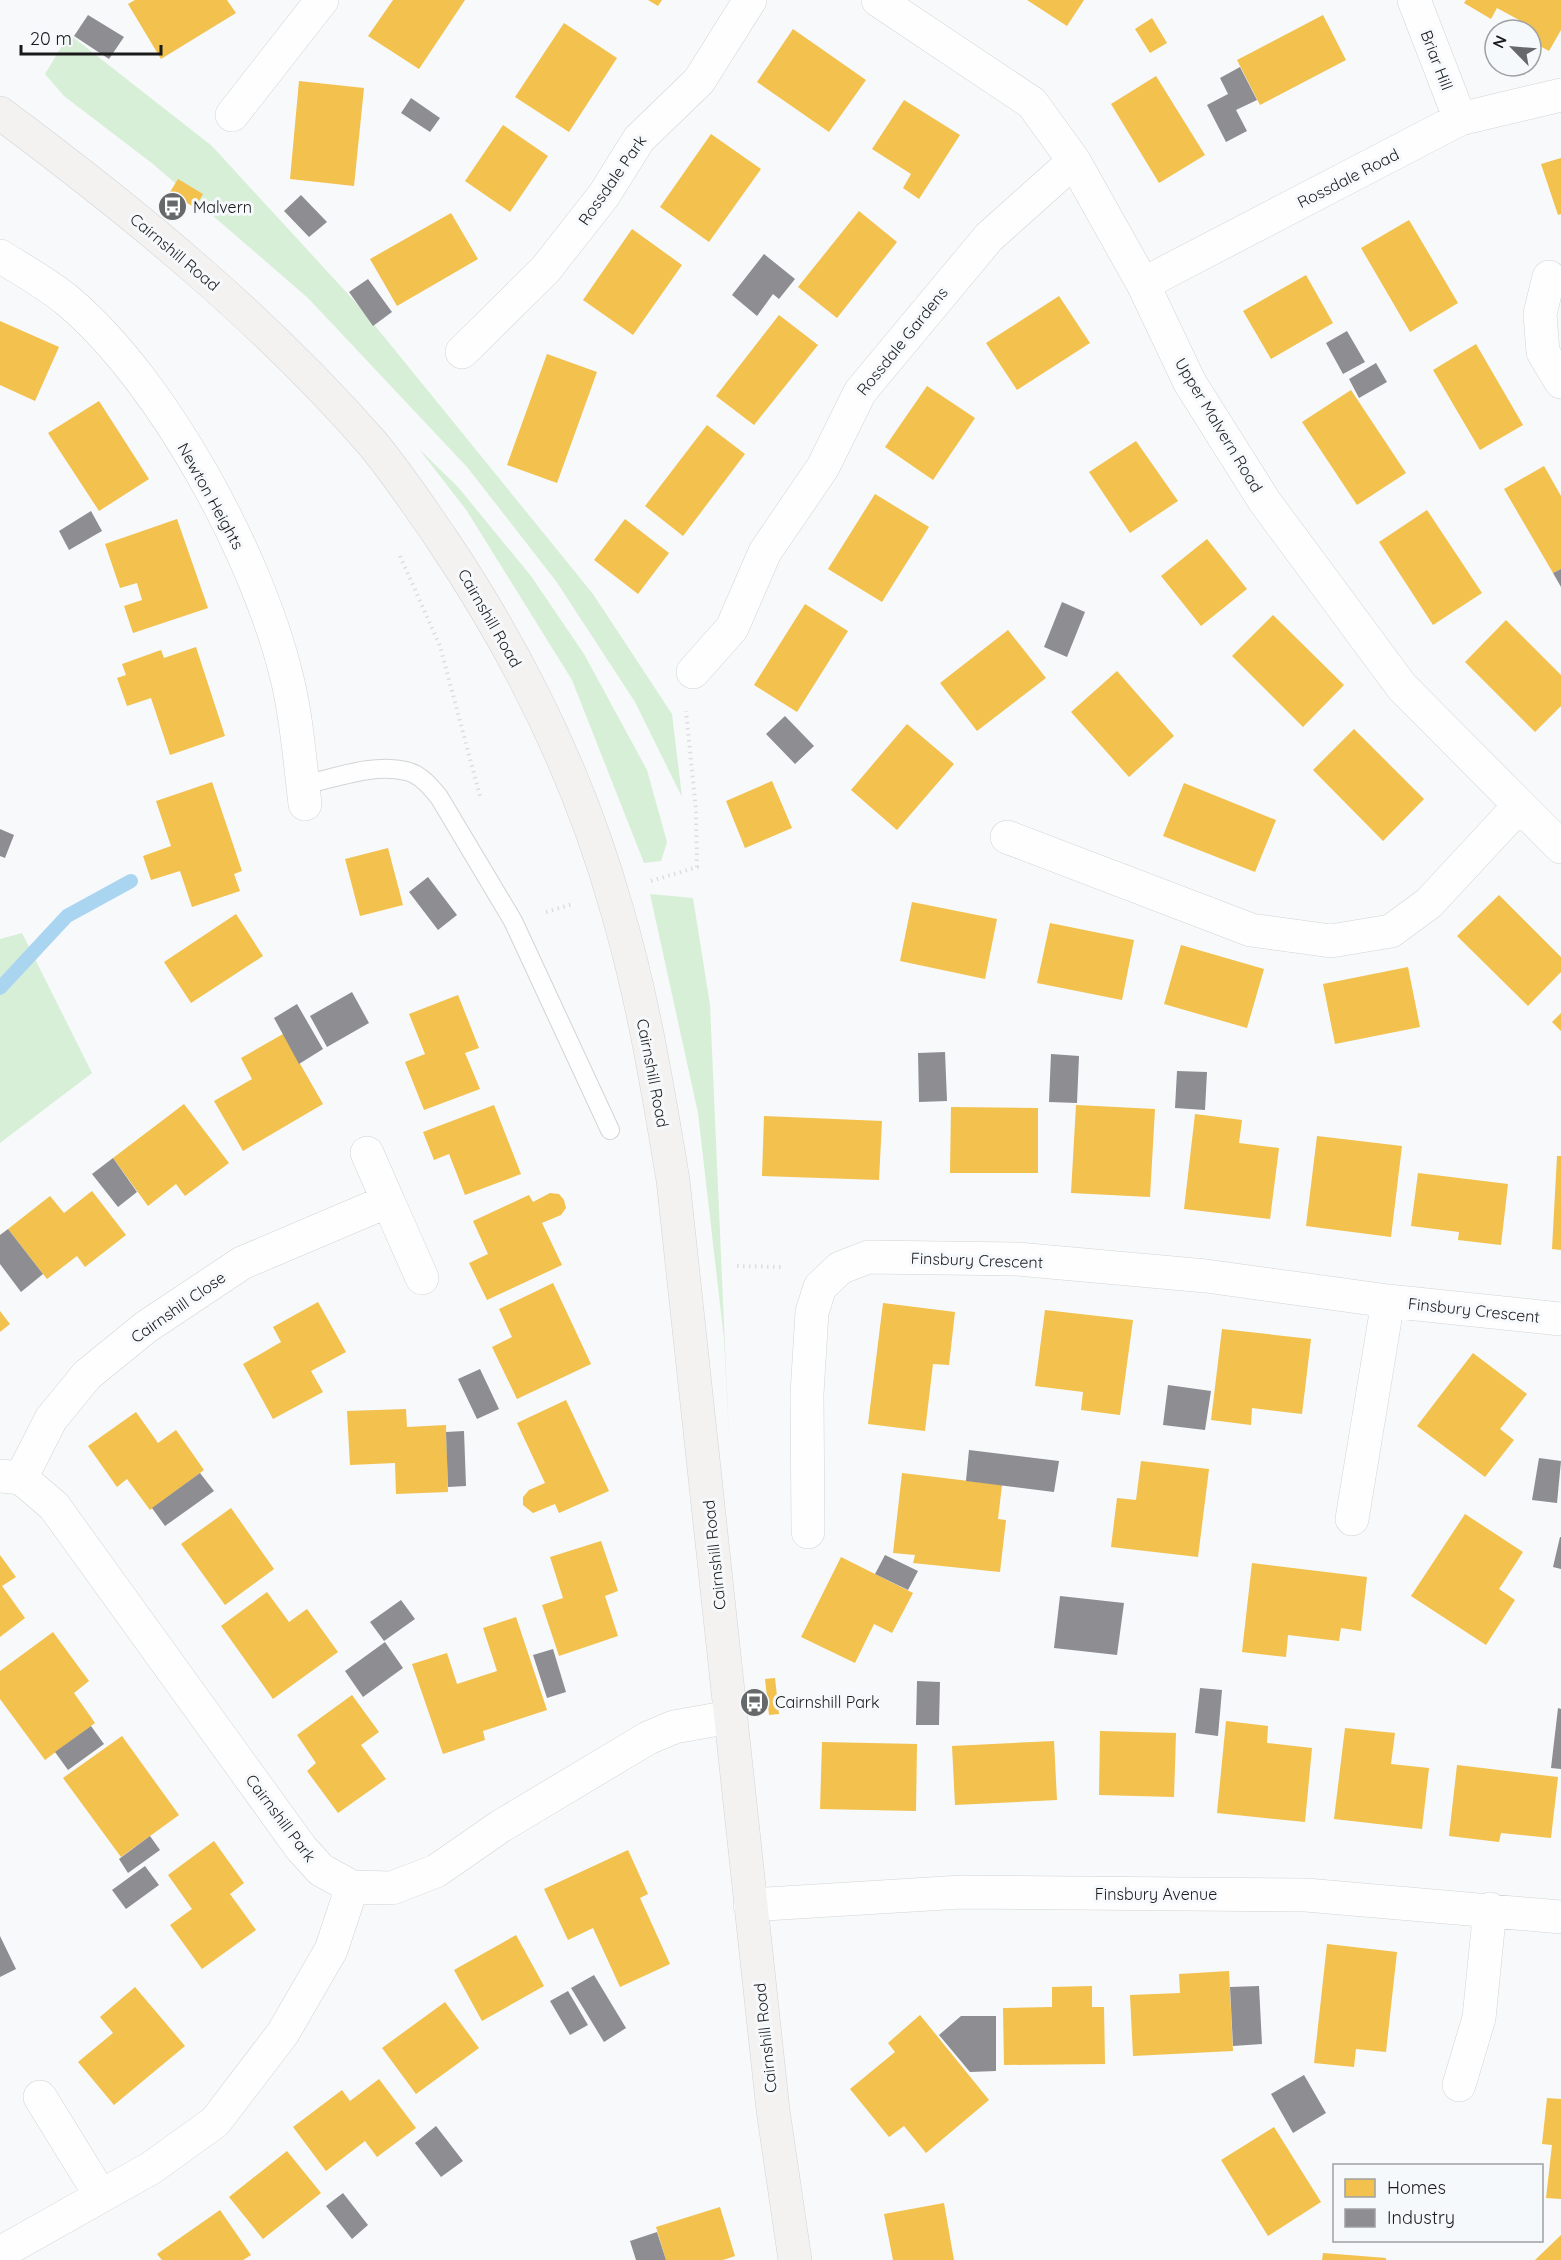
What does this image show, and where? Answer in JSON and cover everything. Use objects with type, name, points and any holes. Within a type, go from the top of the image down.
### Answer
[{"type":"street","points":[[232,115],[322,0]]},
{"type":"street","name":"Rossdale Park","points":[[462,352],[545,270],[604,195],[639,139],[699,81],[750,0]]},
{"type":"street","name":"Upper Malvern Road","points":[[878,0],[1032,103],[1074,161],[1143,284],[1190,383],[1264,502],[1402,687],[1561,847]]},
{"type":"street","name":"Briar Hill","points":[[1414,0],[1460,119]]},
{"type":"street","name":"Rossdale Road","points":[[1143,284],[1460,119],[1561,95]]},
{"type":"street","name":"Cairnshill Road","points":[[0,113],[138,220],[232,300],[299,365],[372,444],[405,485],[468,578],[524,678],[557,747],[593,835],[618,910],[658,1090],[683,1262],[773,2110],[795,2260]]},
{"type":"street","name":"Rossdale Gardens","points":[[693,672],[732,628],[765,552],[823,467],[860,392],[989,237],[1074,161]]},
{"type":"street","name":"Newton Heights","points":[[0,256],[68,301],[132,367],[185,446],[248,562],[288,678],[304,794]]},
{"type":"street","points":[[1549,277],[1540,314],[1543,352],[1561,382]]},
{"type":"street","points":[[1007,837],[1251,930],[1331,941],[1392,931],[1429,903],[1519,806]]},
{"type":"street","points":[[367,1153],[422,1278]]},
{"type":"street","name":"Cairnshill Close","points":[[11,1477],[51,1419],[87,1376],[147,1327],[242,1263],[388,1202]]},
{"type":"street","name":"Finsbury Crescent","points":[[808,1532],[807,1394],[812,1312],[820,1287],[840,1268],[868,1257],[1017,1259],[1206,1276],[1388,1301],[1561,1320]]},
{"type":"street","name":"Finsbury Crescent","points":[[1352,1519],[1388,1301]]},
{"type":"street","name":"Cairnshill Park","points":[[11,1477],[54,1506],[301,1848],[321,1870],[352,1887],[392,1888],[436,1871],[501,1826],[648,1738],[674,1727],[730,1717]]},
{"type":"street","points":[[0,2253],[151,2168],[215,2122],[284,2033],[331,1950],[352,1887]]},
{"type":"street","name":"Finsbury Avenue","points":[[750,1905],[962,1892],[1306,1895],[1490,1909],[1561,1917]]},
{"type":"street","points":[[1459,2085],[1479,2018],[1490,1909]]},
{"type":"street","points":[[40,2097],[101,2196]]},
{"type":"lane","points":[[304,794],[383,769],[408,771],[426,780],[439,797],[513,921],[610,1130]]},
{"type":"path","points":[[397,549],[440,646],[482,805]]},
{"type":"path","points":[[649,881],[697,867],[696,810],[686,713],[693,672]]},
{"type":"green space","points":[[69,34],[212,146],[359,306],[593,594],[672,714],[682,797],[635,702],[556,581],[467,467],[308,298],[153,164],[64,96],[45,74]]},
{"type":"green space","points":[[419,449],[458,487],[531,576],[584,654],[647,770],[667,842],[661,861],[644,863],[572,680],[467,511]]},
{"type":"green space","points":[[650,894],[693,898],[710,1005],[729,1438],[724,1339],[698,1113]]},
{"type":"green space","points":[[22,933],[92,1073],[0,1143],[0,939]]},
{"type":"building: Homes","points":[[135,0],[227,0],[236,13],[161,59],[128,4]]},
{"type":"building: Homes","points":[[393,0],[465,0],[419,69],[368,36]]},
{"type":"building: Homes","points":[[648,0],[662,0],[658,6]]},
{"type":"building: Homes","points":[[1027,0],[1084,0],[1067,26]]},
{"type":"building: Homes","points":[[1466,0],[1561,0],[1561,30],[1549,51],[1543,48],[1543,18],[1515,18],[1497,8],[1489,18],[1464,3]]},
{"type":"building: Homes","points":[[1323,15],[1346,60],[1260,105],[1237,60]]},
{"type":"building: Homes","points":[[1152,18],[1167,43],[1150,53],[1135,29]]},
{"type":"building: Homes","points":[[564,23],[617,58],[569,132],[515,97]]},
{"type":"building: Homes","points":[[793,29],[866,80],[829,132],[757,82]]},
{"type":"building: Homes","points":[[1156,76],[1205,155],[1159,183],[1111,104]]},
{"type":"building: Homes","points":[[299,81],[364,88],[354,186],[290,179]]},
{"type":"building: Homes","points":[[904,100],[960,135],[919,199],[903,188],[911,174],[872,149]]},
{"type":"building: Homes","points":[[503,125],[548,156],[510,212],[465,181]]},
{"type":"building: Homes","points":[[711,134],[761,169],[709,242],[660,207]]},
{"type":"building: Homes","points":[[1561,158],[1561,214],[1558,215],[1541,164]]},
{"type":"building: Homes","points":[[178,179],[203,194],[195,208],[170,192]]},
{"type":"building: Homes","points":[[859,211],[897,242],[837,318],[798,287]]},
{"type":"building: Homes","points":[[451,213],[478,259],[397,306],[370,259]]},
{"type":"building: Homes","points":[[1409,220],[1458,303],[1410,332],[1361,248]]},
{"type":"building: Homes","points":[[632,229],[682,265],[633,335],[583,300]]},
{"type":"building: Homes","points":[[1306,275],[1333,323],[1271,359],[1243,311]]},
{"type":"building: Homes","points":[[1059,296],[1090,343],[1017,390],[986,343]]},
{"type":"building: Homes","points":[[779,315],[818,345],[754,425],[716,396]]},
{"type":"building: Homes","points":[[0,321],[59,347],[35,401],[0,385]]},
{"type":"building: Homes","points":[[1476,344],[1523,425],[1480,450],[1433,370]]},
{"type":"building: Homes","points":[[547,354],[597,372],[557,483],[507,465]]},
{"type":"building: Homes","points":[[927,386],[975,418],[933,480],[885,447]]},
{"type":"building: Homes","points":[[1351,390],[1406,473],[1357,505],[1302,422]]},
{"type":"building: Homes","points":[[99,401],[149,479],[99,511],[48,433]]},
{"type":"building: Homes","points":[[707,425],[745,454],[683,536],[645,506]]},
{"type":"building: Homes","points":[[1136,441],[1178,501],[1130,533],[1089,472]]},
{"type":"building: Homes","points":[[1544,466],[1561,496],[1561,569],[1553,573],[1504,489]]},
{"type":"building: Homes","points":[[875,494],[929,527],[882,602],[828,569]]},
{"type":"building: Homes","points":[[1427,510],[1482,593],[1433,625],[1379,542]]},
{"type":"building: Homes","points":[[177,519],[208,608],[133,633],[124,606],[142,600],[137,583],[120,588],[105,544]]},
{"type":"building: Homes","points":[[625,519],[669,553],[638,594],[594,560]]},
{"type":"building: Homes","points":[[1207,539],[1247,589],[1201,626],[1161,576]]},
{"type":"building: Homes","points":[[805,604],[848,631],[797,712],[754,685]]},
{"type":"building: Homes","points":[[1273,615],[1344,685],[1303,727],[1232,656]]},
{"type":"building: Homes","points":[[1506,620],[1561,675],[1561,706],[1535,732],[1465,662]]},
{"type":"building: Homes","points":[[1008,630],[1046,678],[977,731],[940,683]]},
{"type":"building: Homes","points":[[196,647],[225,736],[170,755],[151,698],[127,706],[117,678],[126,675],[122,664],[161,650],[164,658]]},
{"type":"building: Homes","points":[[1117,671],[1174,736],[1129,777],[1071,712]]},
{"type":"building: Homes","points":[[907,724],[954,764],[897,830],[851,790]]},
{"type":"building: Homes","points":[[1354,729],[1424,799],[1383,841],[1313,770]]},
{"type":"building: Homes","points":[[772,781],[792,828],[745,848],[726,801]]},
{"type":"building: Homes","points":[[212,782],[242,871],[234,874],[240,891],[192,907],[180,871],[151,880],[143,856],[171,846],[156,801]]},
{"type":"building: Homes","points":[[1184,783],[1276,820],[1255,872],[1163,836]]},
{"type":"building: Homes","points":[[388,848],[403,905],[360,916],[345,859]]},
{"type":"building: Homes","points":[[1499,895],[1561,957],[1561,972],[1528,1006],[1457,936]]},
{"type":"building: Homes","points":[[912,902],[997,919],[985,979],[900,961]]},
{"type":"building: Homes","points":[[236,914],[263,956],[191,1003],[164,962]]},
{"type":"building: Homes","points":[[1050,923],[1134,940],[1122,1000],[1037,983]]},
{"type":"building: Homes","points":[[1181,945],[1264,969],[1247,1028],[1164,1004]]},
{"type":"building: Homes","points":[[1408,967],[1420,1027],[1335,1044],[1323,984]]},
{"type":"building: Homes","points":[[458,995],[479,1048],[465,1053],[480,1089],[424,1110],[405,1062],[425,1054],[409,1014]]},
{"type":"building: Homes","points":[[1561,1013],[1561,1031],[1552,1022]]},
{"type":"building: Homes","points":[[283,1034],[323,1104],[243,1151],[214,1101],[252,1079],[241,1058]]},
{"type":"building: Homes","points":[[184,1104],[229,1163],[185,1196],[176,1184],[148,1206],[113,1158]]},
{"type":"building: Homes","points":[[494,1105],[521,1174],[465,1195],[449,1154],[434,1160],[423,1132]]},
{"type":"building: Homes","points":[[1076,1105],[1155,1109],[1150,1197],[1071,1193]]},
{"type":"building: Homes","points":[[951,1107],[1038,1108],[1038,1173],[950,1173]]},
{"type":"building: Homes","points":[[1195,1114],[1242,1120],[1239,1143],[1279,1148],[1270,1219],[1184,1209]]},
{"type":"building: Homes","points":[[764,1116],[882,1121],[879,1180],[762,1176]]},
{"type":"building: Homes","points":[[1317,1136],[1402,1146],[1391,1237],[1306,1226]]},
{"type":"building: Homes","points":[[1557,1156],[1561,1156],[1561,1250],[1552,1249]]},
{"type":"building: Homes","points":[[1418,1173],[1508,1184],[1501,1245],[1458,1240],[1459,1232],[1411,1226]]},
{"type":"building: Homes","points":[[92,1191],[126,1235],[85,1267],[77,1256],[47,1279],[8,1229],[50,1196],[64,1213]]},
{"type":"building: Homes","points":[[550,1193],[559,1194],[566,1208],[561,1215],[542,1223],[562,1265],[487,1300],[469,1263],[488,1254],[473,1221],[529,1195],[533,1202]]},
{"type":"building: Homes","points":[[553,1283],[591,1364],[517,1399],[492,1347],[512,1337],[499,1309]]},
{"type":"building: Homes","points":[[318,1302],[346,1352],[311,1371],[323,1392],[273,1419],[243,1364],[281,1342],[273,1327]]},
{"type":"building: Homes","points":[[883,1303],[955,1312],[949,1365],[933,1364],[925,1431],[868,1424]]},
{"type":"building: Homes","points":[[1045,1310],[1133,1320],[1120,1415],[1081,1410],[1083,1392],[1035,1386]]},
{"type":"building: Homes","points":[[0,1311],[10,1324],[0,1332]]},
{"type":"building: Homes","points":[[1222,1329],[1311,1339],[1302,1414],[1252,1408],[1251,1425],[1211,1420]]},
{"type":"building: Homes","points":[[1473,1353],[1527,1394],[1500,1429],[1514,1440],[1485,1477],[1417,1426]]},
{"type":"building: Homes","points":[[566,1400],[609,1491],[559,1513],[555,1504],[533,1513],[523,1505],[523,1497],[529,1490],[545,1483],[517,1423]]},
{"type":"building: Homes","points":[[406,1409],[407,1427],[446,1425],[448,1492],[396,1494],[395,1463],[350,1465],[347,1411]]},
{"type":"building: Homes","points":[[136,1412],[158,1443],[176,1430],[204,1470],[150,1510],[127,1479],[117,1487],[88,1446]]},
{"type":"building: Homes","points":[[1141,1461],[1209,1469],[1198,1557],[1111,1547],[1117,1498],[1136,1500]]},
{"type":"building: Homes","points":[[902,1473],[1002,1485],[998,1519],[1006,1520],[1000,1572],[913,1563],[915,1555],[893,1553]]},
{"type":"building: Homes","points":[[231,1508],[274,1569],[225,1605],[181,1544]]},
{"type":"building: Homes","points":[[1465,1514],[1523,1552],[1499,1589],[1515,1600],[1486,1645],[1411,1596]]},
{"type":"building: Homes","points":[[601,1541],[618,1591],[605,1596],[618,1636],[559,1656],[542,1605],[563,1598],[550,1557]]},
{"type":"building: Homes","points":[[0,1555],[16,1577],[2,1586],[25,1618],[0,1637]]},
{"type":"building: Homes","points":[[841,1557],[913,1593],[892,1633],[874,1624],[855,1663],[801,1637]]},
{"type":"building: Homes","points":[[1252,1563],[1367,1577],[1361,1631],[1341,1628],[1339,1641],[1288,1635],[1286,1657],[1242,1652]]},
{"type":"building: Homes","points":[[267,1592],[289,1622],[307,1609],[338,1652],[273,1699],[221,1626]]},
{"type":"building: Homes","points":[[516,1617],[547,1710],[483,1731],[485,1740],[443,1754],[412,1664],[447,1653],[457,1684],[497,1671],[483,1628]]},
{"type":"building: Homes","points":[[53,1632],[89,1681],[74,1693],[95,1723],[45,1760],[0,1699],[0,1671]]},
{"type":"building: Homes","points":[[775,1678],[779,1714],[769,1715],[765,1679]]},
{"type":"building: Homes","points":[[352,1695],[379,1732],[361,1745],[386,1779],[338,1813],[307,1771],[316,1763],[297,1735]]},
{"type":"building: Homes","points":[[1226,1721],[1268,1726],[1267,1743],[1312,1748],[1305,1822],[1217,1813]]},
{"type":"building: Homes","points":[[1345,1728],[1395,1733],[1391,1764],[1429,1768],[1422,1829],[1334,1819]]},
{"type":"building: Homes","points":[[1100,1731],[1176,1733],[1174,1797],[1099,1795]]},
{"type":"building: Homes","points":[[122,1736],[179,1815],[121,1857],[63,1778]]},
{"type":"building: Homes","points":[[1054,1741],[1057,1800],[955,1805],[952,1746]]},
{"type":"building: Homes","points":[[822,1742],[917,1744],[916,1811],[820,1809]]},
{"type":"building: Homes","points":[[1457,1765],[1558,1777],[1551,1838],[1501,1833],[1499,1842],[1449,1836]]},
{"type":"building: Homes","points":[[214,1841],[244,1883],[230,1894],[256,1930],[202,1969],[170,1925],[192,1909],[168,1875]]},
{"type":"building: Homes","points":[[628,1850],[648,1894],[640,1898],[670,1964],[620,1987],[593,1928],[568,1940],[544,1889]]},
{"type":"building: Homes","points":[[516,1935],[544,1986],[482,2021],[454,1970]]},
{"type":"building: Homes","points":[[1327,1944],[1397,1952],[1386,2052],[1356,2049],[1354,2067],[1314,2063]]},
{"type":"building: Homes","points":[[1229,1971],[1233,2051],[1133,2056],[1130,1995],[1180,1993],[1179,1974]]},
{"type":"building: Homes","points":[[1092,1986],[1092,2007],[1104,2007],[1105,2064],[1004,2065],[1003,2008],[1052,2007],[1052,1987]]},
{"type":"building: Homes","points":[[135,1987],[185,2046],[114,2105],[78,2062],[113,2033],[100,2017]]},
{"type":"building: Homes","points":[[445,2002],[479,2048],[416,2094],[382,2048]]},
{"type":"building: Homes","points":[[920,2015],[989,2100],[926,2153],[904,2126],[889,2137],[850,2089],[895,2052],[888,2043]]},
{"type":"building: Homes","points":[[379,2079],[416,2128],[377,2157],[365,2141],[326,2171],[293,2127],[342,2090],[350,2101]]},
{"type":"building: Homes","points":[[1547,2098],[1561,2099],[1561,2199],[1546,2198],[1552,2145],[1542,2144]]},
{"type":"building: Homes","points":[[1274,2127],[1321,2202],[1268,2236],[1221,2160]]},
{"type":"building: Homes","points":[[287,2151],[321,2193],[263,2239],[229,2197]]},
{"type":"building: Homes","points":[[944,2203],[954,2260],[893,2260],[884,2214]]},
{"type":"building: Homes","points":[[720,2207],[735,2256],[723,2260],[666,2260],[656,2227]]},
{"type":"building: Homes","points":[[220,2210],[251,2255],[243,2260],[162,2260],[157,2254]]},
{"type":"building: Homes","points":[[1561,2235],[1561,2260],[1535,2260]]},
{"type":"building: Homes","points":[[1323,2253],[1386,2258],[1386,2260],[1322,2260]]},
{"type":"building: Industry","points":[[88,15],[124,37],[109,59],[74,36]]},
{"type":"building: Industry","points":[[1240,67],[1257,100],[1236,110],[1247,131],[1226,142],[1207,105],[1228,94],[1220,78]]},
{"type":"building: Industry","points":[[411,98],[440,118],[430,132],[401,113]]},
{"type":"building: Industry","points":[[301,195],[327,222],[309,237],[284,211]]},
{"type":"building: Industry","points":[[764,254],[795,279],[779,299],[773,294],[757,316],[732,295]]},
{"type":"building: Industry","points":[[368,279],[392,312],[373,326],[349,292]]},
{"type":"building: Industry","points":[[1347,331],[1365,362],[1343,374],[1326,343]]},
{"type":"building: Industry","points":[[1376,363],[1387,382],[1359,398],[1349,379]]},
{"type":"building: Industry","points":[[91,511],[102,531],[69,550],[59,531]]},
{"type":"building: Industry","points":[[1561,569],[1561,587],[1553,573]]},
{"type":"building: Industry","points":[[1062,602],[1085,612],[1067,657],[1044,647]]},
{"type":"building: Industry","points":[[785,716],[814,746],[795,764],[766,734]]},
{"type":"building: Industry","points":[[0,829],[14,835],[5,858],[0,856]]},
{"type":"building: Industry","points":[[428,877],[457,915],[438,930],[409,892]]},
{"type":"building: Industry","points":[[352,992],[369,1023],[327,1047],[310,1016]]},
{"type":"building: Industry","points":[[297,1004],[323,1049],[299,1064],[274,1018]]},
{"type":"building: Industry","points":[[945,1052],[947,1101],[919,1102],[918,1053]]},
{"type":"building: Industry","points":[[1051,1054],[1079,1056],[1077,1103],[1049,1102]]},
{"type":"building: Industry","points":[[1177,1071],[1207,1072],[1205,1110],[1175,1108]]},
{"type":"building: Industry","points":[[113,1158],[137,1192],[118,1207],[92,1174]]},
{"type":"building: Industry","points":[[8,1229],[43,1274],[21,1292],[0,1264],[0,1235]]},
{"type":"building: Industry","points":[[480,1369],[499,1409],[477,1419],[458,1379]]},
{"type":"building: Industry","points":[[1168,1385],[1211,1391],[1205,1430],[1163,1425]]},
{"type":"building: Industry","points":[[464,1431],[466,1486],[448,1487],[446,1432]]},
{"type":"building: Industry","points":[[969,1450],[1059,1461],[1054,1492],[966,1481]]},
{"type":"building: Industry","points":[[1539,1458],[1561,1461],[1557,1503],[1532,1500]]},
{"type":"building: Industry","points":[[200,1473],[214,1491],[165,1526],[152,1508]]},
{"type":"building: Industry","points":[[1561,1537],[1561,1569],[1553,1567]]},
{"type":"building: Industry","points":[[885,1555],[918,1571],[908,1590],[875,1574]]},
{"type":"building: Industry","points":[[1060,1596],[1124,1603],[1117,1655],[1054,1648]]},
{"type":"building: Industry","points":[[401,1600],[415,1619],[384,1641],[370,1622]]},
{"type":"building: Industry","points":[[385,1642],[403,1668],[363,1697],[345,1671]]},
{"type":"building: Industry","points":[[553,1649],[566,1692],[547,1698],[533,1655]]},
{"type":"building: Industry","points":[[917,1681],[940,1682],[939,1725],[916,1725]]},
{"type":"building: Industry","points":[[1200,1688],[1222,1690],[1218,1736],[1195,1733]]},
{"type":"building: Industry","points":[[1558,1708],[1561,1709],[1561,1769],[1551,1768]]},
{"type":"building: Industry","points":[[91,1726],[104,1744],[68,1770],[55,1752]]},
{"type":"building: Industry","points":[[150,1836],[160,1850],[128,1873],[119,1859]]},
{"type":"building: Industry","points":[[145,1866],[159,1885],[126,1909],[112,1890]]},
{"type":"building: Industry","points":[[0,1936],[16,1969],[0,1977]]},
{"type":"building: Industry","points":[[594,1975],[626,2028],[604,2042],[571,1988]]},
{"type":"building: Industry","points":[[1259,1986],[1262,2044],[1233,2046],[1230,1987]]},
{"type":"building: Industry","points":[[568,1991],[588,2025],[570,2035],[550,2001]]},
{"type":"building: Industry","points":[[961,2016],[996,2016],[996,2071],[970,2072],[939,2035]]},
{"type":"building: Industry","points":[[1304,2075],[1326,2113],[1293,2133],[1271,2094]]},
{"type":"building: Industry","points":[[436,2126],[463,2161],[441,2177],[415,2143]]},
{"type":"building: Industry","points":[[343,2193],[368,2225],[352,2239],[326,2206]]},
{"type":"building: Industry","points":[[657,2232],[666,2260],[636,2260],[630,2241]]},
{"type":"waterway","points":[[0,988],[67,916],[131,881]]},
{"type":"place","name":"Malvern","points":[[172,207]]},
{"type":"place","name":"Cairnshill Park","points":[[754,1702]]}]
